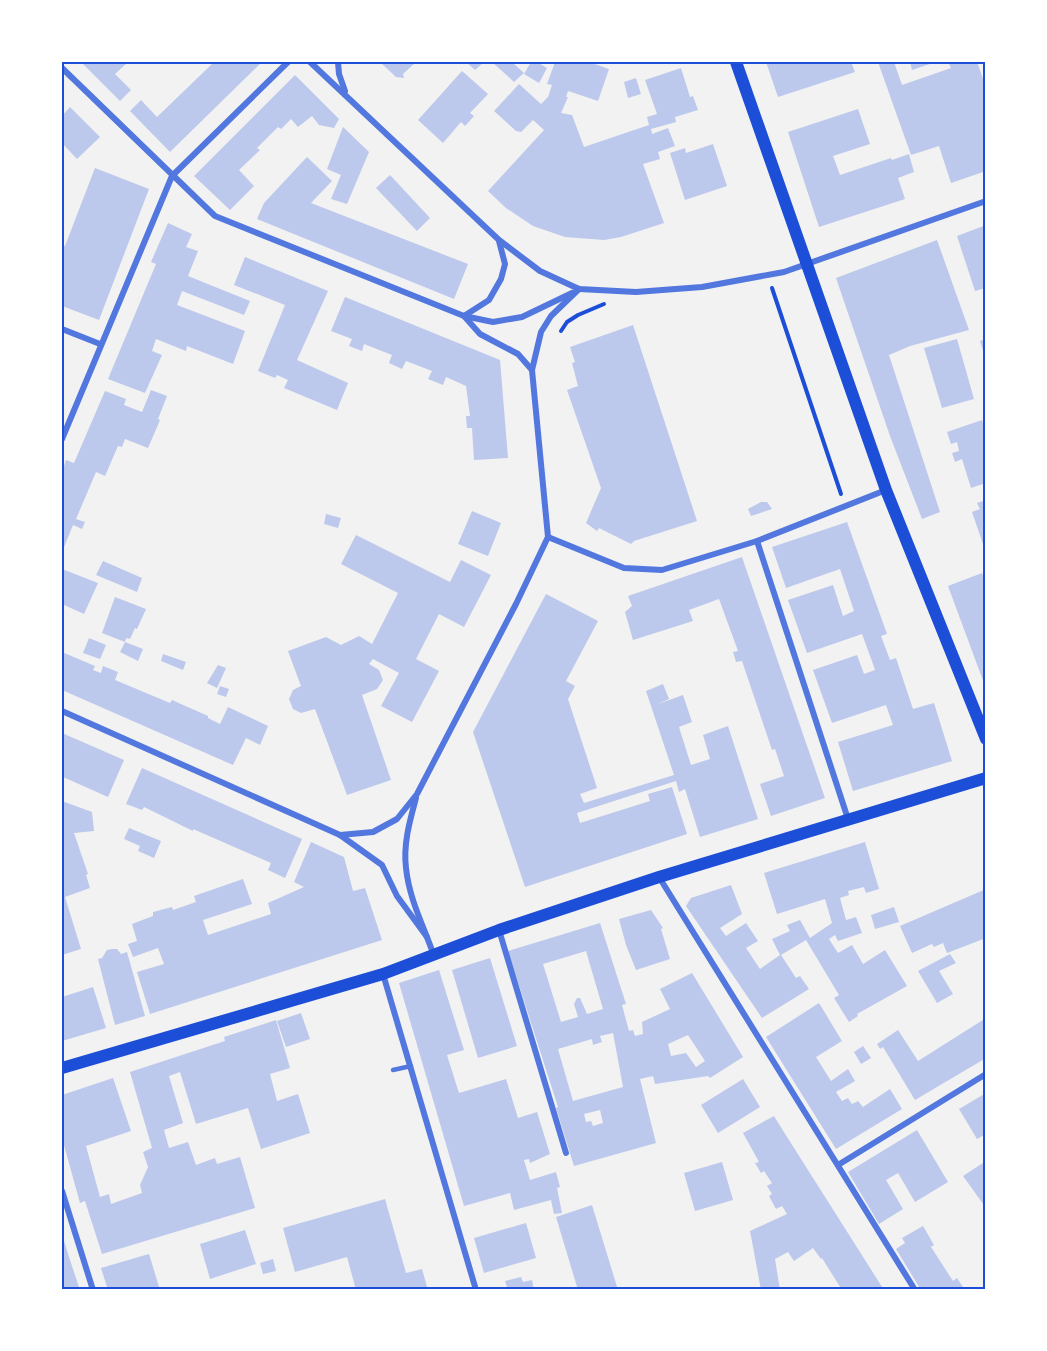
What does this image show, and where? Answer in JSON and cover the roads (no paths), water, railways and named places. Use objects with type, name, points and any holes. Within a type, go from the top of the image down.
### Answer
[{"type":"main road","points":[[736,62],[886,490],[986,739]]},
{"type":"main road","points":[[62,1068],[383,974],[499,930],[658,877],[986,778]]},
{"type":"street","points":[[62,439],[172,176],[288,62]]},
{"type":"street","points":[[310,62],[499,240],[540,271],[579,290],[607,292],[702,287],[768,275],[806,266],[986,201]]},
{"type":"street","points":[[337,62],[346,94]]},
{"type":"street","points":[[62,68],[215,216],[464,316],[493,322],[522,317],[579,290]]},
{"type":"street","points":[[464,316],[489,300],[501,279],[505,264],[499,240]]},
{"type":"street","points":[[340,835],[373,832],[397,819],[417,794],[516,604],[548,537],[532,370],[541,332],[551,316],[579,290]]},
{"type":"street","points":[[464,316],[480,334],[518,354],[532,370]]},
{"type":"street","points":[[62,329],[100,344]]},
{"type":"street","points":[[548,537],[624,568],[662,570],[758,541],[886,490]]},
{"type":"street","points":[[758,541],[848,819]]},
{"type":"street","points":[[62,711],[340,835],[382,865],[397,896],[427,937]]},
{"type":"street","points":[[417,794],[407,836],[405,866],[411,893],[433,954]]},
{"type":"street","points":[[658,877],[915,1290]]},
{"type":"street","points":[[499,930],[566,1153]]},
{"type":"street","points":[[383,974],[476,1290]]},
{"type":"street","points":[[838,1165],[986,1074]]},
{"type":"street","points":[[62,1191],[93,1290]]},
{"type":"lane","points":[[393,1070],[411,1066]]}]
